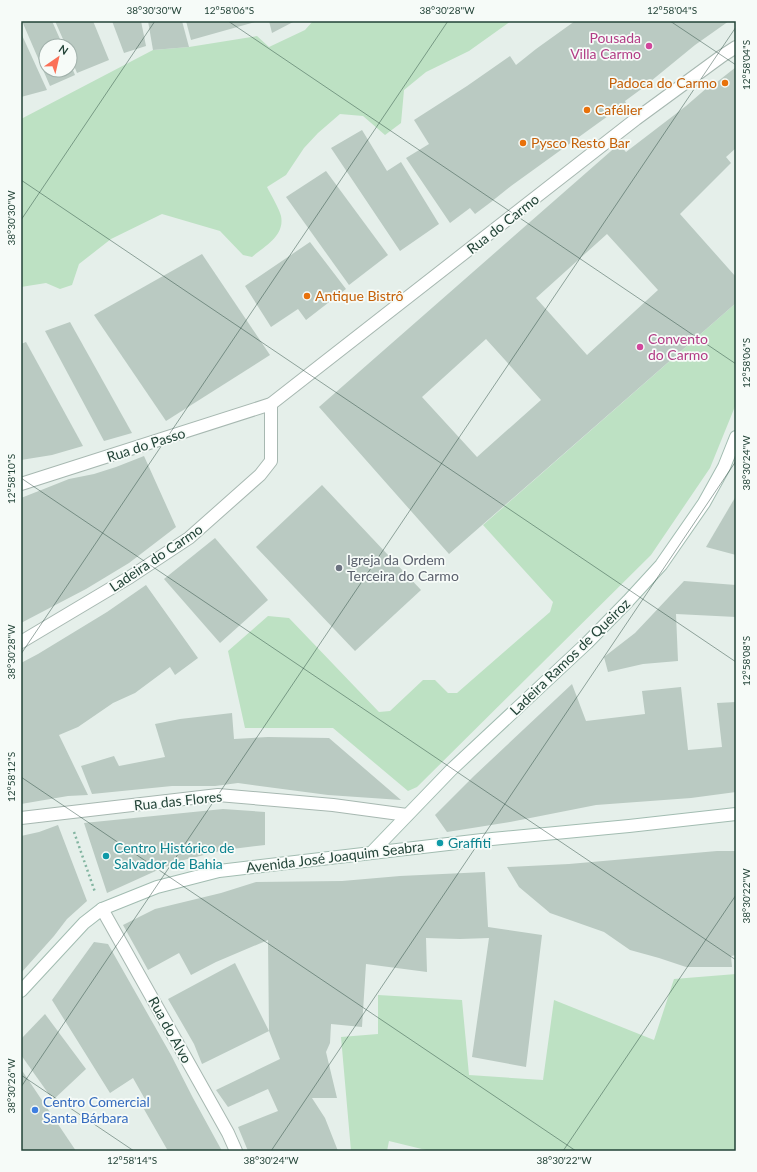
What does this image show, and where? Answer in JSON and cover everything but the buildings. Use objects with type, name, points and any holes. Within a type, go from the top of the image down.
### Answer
[{"type":"street","name":"Rua do Carmo","points":[[271,404],[636,119],[736,47]]},
{"type":"street","name":"Rua do Passo","points":[[21,484],[271,404]]},
{"type":"street","name":"Ladeira do Carmo","points":[[21,642],[130,577],[189,538],[260,475],[271,461],[271,404]]},
{"type":"street","name":"Ladeira Ramos de Queiroz","points":[[372,852],[451,770],[587,643],[661,565],[704,503],[724,467],[736,437]]},
{"type":"street","name":"Rua das Flores","points":[[21,818],[218,795],[333,805],[407,815]]},
{"type":"street","name":"Avenida José Joaquim Seabra","points":[[21,991],[84,923],[102,909],[157,887],[219,871],[372,852],[736,814]]},
{"type":"street","name":"Rua do Alvo","points":[[102,909],[228,1133],[236,1151]]},
{"type":"path","points":[[67,813],[102,909]]},
{"type":"green space","points":[[313,21],[511,21],[469,51],[426,72],[404,90],[401,123],[385,135],[363,116],[340,114],[318,133],[304,148],[286,175],[267,187],[281,216],[280,229],[273,240],[252,257],[243,255],[220,231],[162,214],[111,239],[79,264],[72,285],[60,289],[46,283],[21,287],[21,119],[153,50],[189,47],[257,36],[269,47],[305,30]]},
{"type":"green space","points":[[736,303],[736,404],[710,468],[651,555],[417,787],[408,791],[333,728],[245,728],[228,651],[268,616],[289,618],[379,712],[390,711],[423,680],[435,680],[448,693],[457,693],[550,612],[553,602],[483,525]]},
{"type":"green space","points":[[736,974],[736,1151],[430,1151],[389,1141],[387,1151],[351,1151],[341,1037],[378,1034],[378,995],[462,1000],[469,1075],[543,1080],[554,1000],[654,1040],[674,979]]},
{"type":"place","name":"Pousada Villa Carmo","points":[[649,46]]},
{"type":"place","name":"Padoca do Carmo","points":[[725,83]]},
{"type":"place","name":"Cafélier","points":[[587,110]]},
{"type":"place","name":"Pysco Resto Bar","points":[[523,143]]},
{"type":"place","name":"Antique Bistrô","points":[[307,296]]},
{"type":"place","name":"Convento do Carmo","points":[[640,347]]},
{"type":"place","name":"Igreja da Ordem Terceira do Carmo","points":[[339,568]]},
{"type":"place","name":"Graffiti","points":[[440,843]]},
{"type":"place","name":"Centro Histórico de Salvador de Bahia","points":[[106,856]]},
{"type":"place","name":"Centro Comercial Santa Bárbara","points":[[35,1110]]}]
